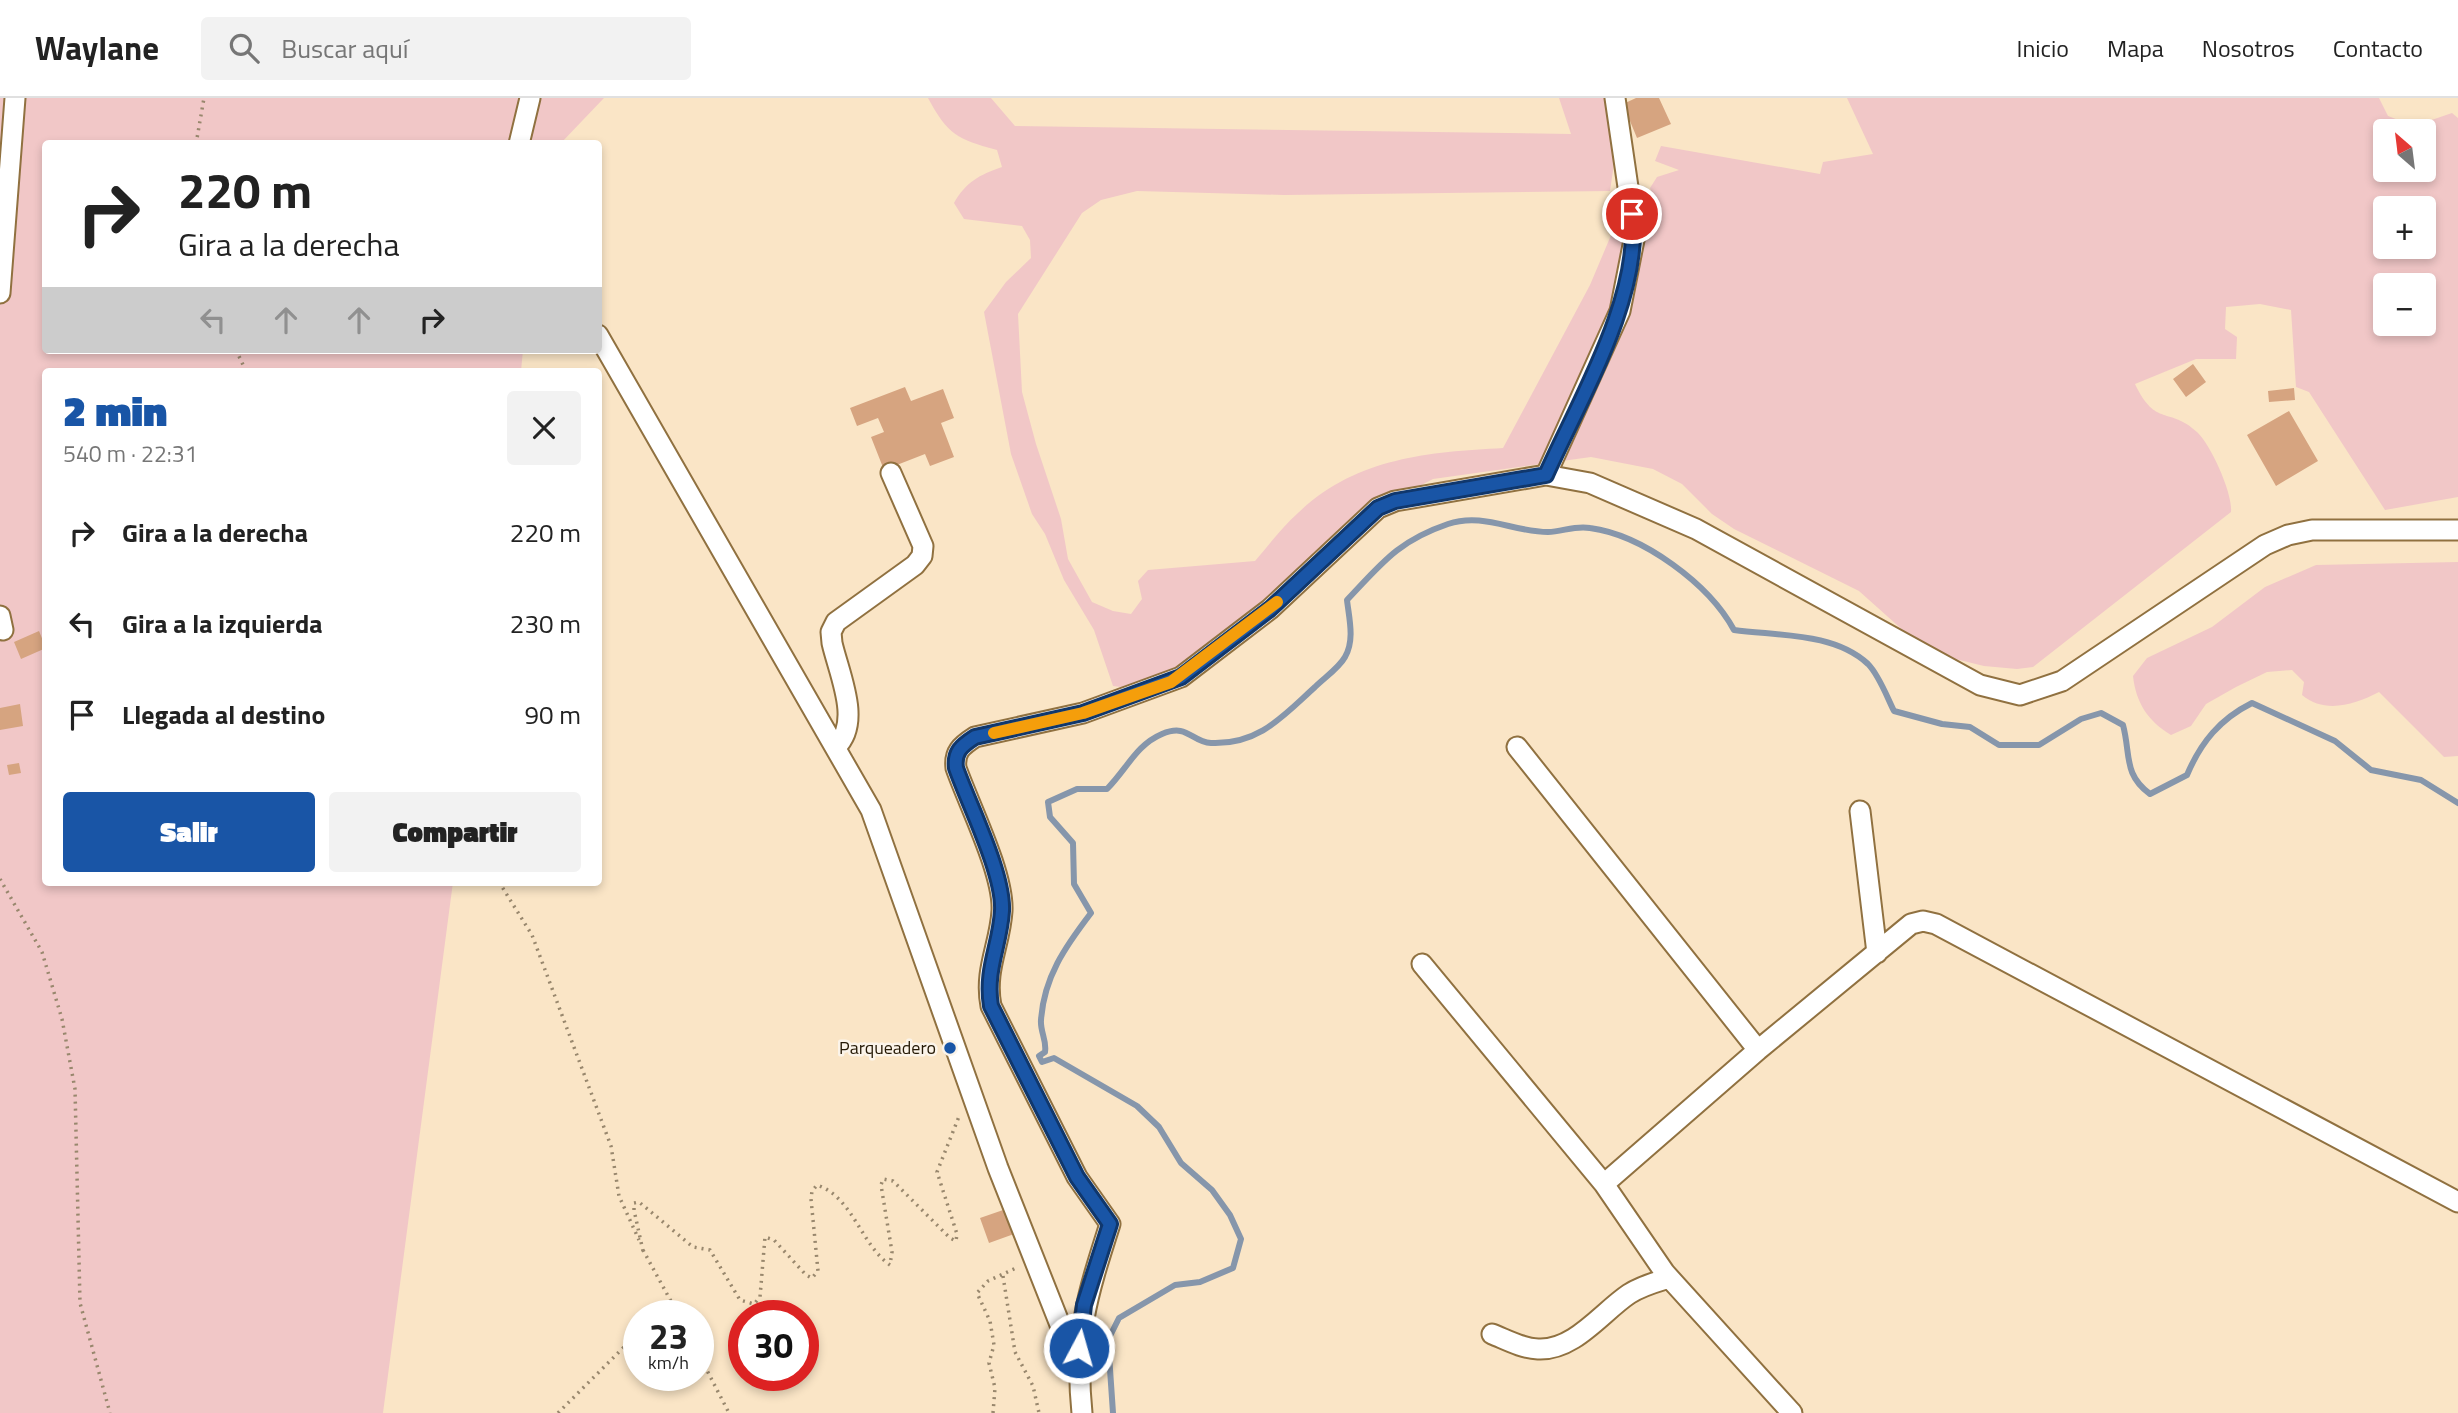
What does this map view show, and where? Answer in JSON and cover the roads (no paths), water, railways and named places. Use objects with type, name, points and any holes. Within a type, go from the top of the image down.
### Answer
[{"type":"street","points":[[0,293],[15,98]]},
{"type":"street","points":[[520,140],[530,98]]},
{"type":"street","points":[[1546,475],[1620,311],[1635,235],[1615,98]]},
{"type":"street","points":[[602,342],[871,810],[969,1089],[1077,1369]]},
{"type":"street","points":[[835,747],[844,740],[849,715],[832,643],[831,632],[835,622],[915,565],[922,556],[923,546],[891,473]]},
{"type":"street","points":[[1082,1413],[1077,1369],[1084,1305],[1110,1224],[1077,1177],[991,1006],[987,984],[1002,912],[1002,891],[956,768],[955,757],[962,745],[975,737],[1083,713],[1181,677],[1270,609],[1378,508],[1395,501],[1546,475],[1590,483],[1696,529],[1980,685],[2020,695],[2062,681],[2265,545],[2288,535],[2312,530],[2458,530]]},
{"type":"street","points":[[1517,747],[1758,1050]]},
{"type":"street","points":[[1860,811],[1877,953]]},
{"type":"street","points":[[1604,1184],[1758,1050],[1911,924],[1923,921],[1936,924],[2458,1202]]},
{"type":"street","points":[[1422,964],[1604,1184],[1670,1278],[1792,1413]]},
{"type":"street","points":[[1492,1334],[1522,1347],[1541,1349],[1559,1345],[1585,1331],[1630,1294],[1670,1278]]},
{"type":"waterway","points":[[1113,1413],[1108,1340],[1119,1318],[1175,1285],[1200,1282],[1233,1268],[1241,1239],[1230,1215],[1212,1190],[1181,1163],[1159,1127],[1137,1106],[1054,1058],[1042,1062],[1039,1056],[1045,1052],[1041,1020],[1051,976],[1065,950],[1091,913],[1074,884],[1073,843],[1050,817],[1048,802],[1077,789],[1107,789],[1138,751],[1162,734],[1178,731],[1204,742],[1228,742],[1257,734],[1269,727],[1331,673],[1345,657],[1351,636],[1347,600],[1392,555],[1431,531],[1448,524],[1473,520],[1535,531],[1553,532],[1584,527],[1631,540],[1652,551],[1691,579],[1723,613],[1734,630],[1804,637],[1839,646],[1854,654],[1872,669],[1894,711],[1942,724],[1970,727],[1999,745],[2039,745],[2081,719],[2101,713],[2123,725],[2132,771],[2141,787],[2150,794],[2187,775],[2205,742],[2221,724],[2252,703],[2335,741],[2371,770],[2421,780],[2458,803]]},
{"type":"place","name":"Parqueadero","points":[[950,1048]]}]
